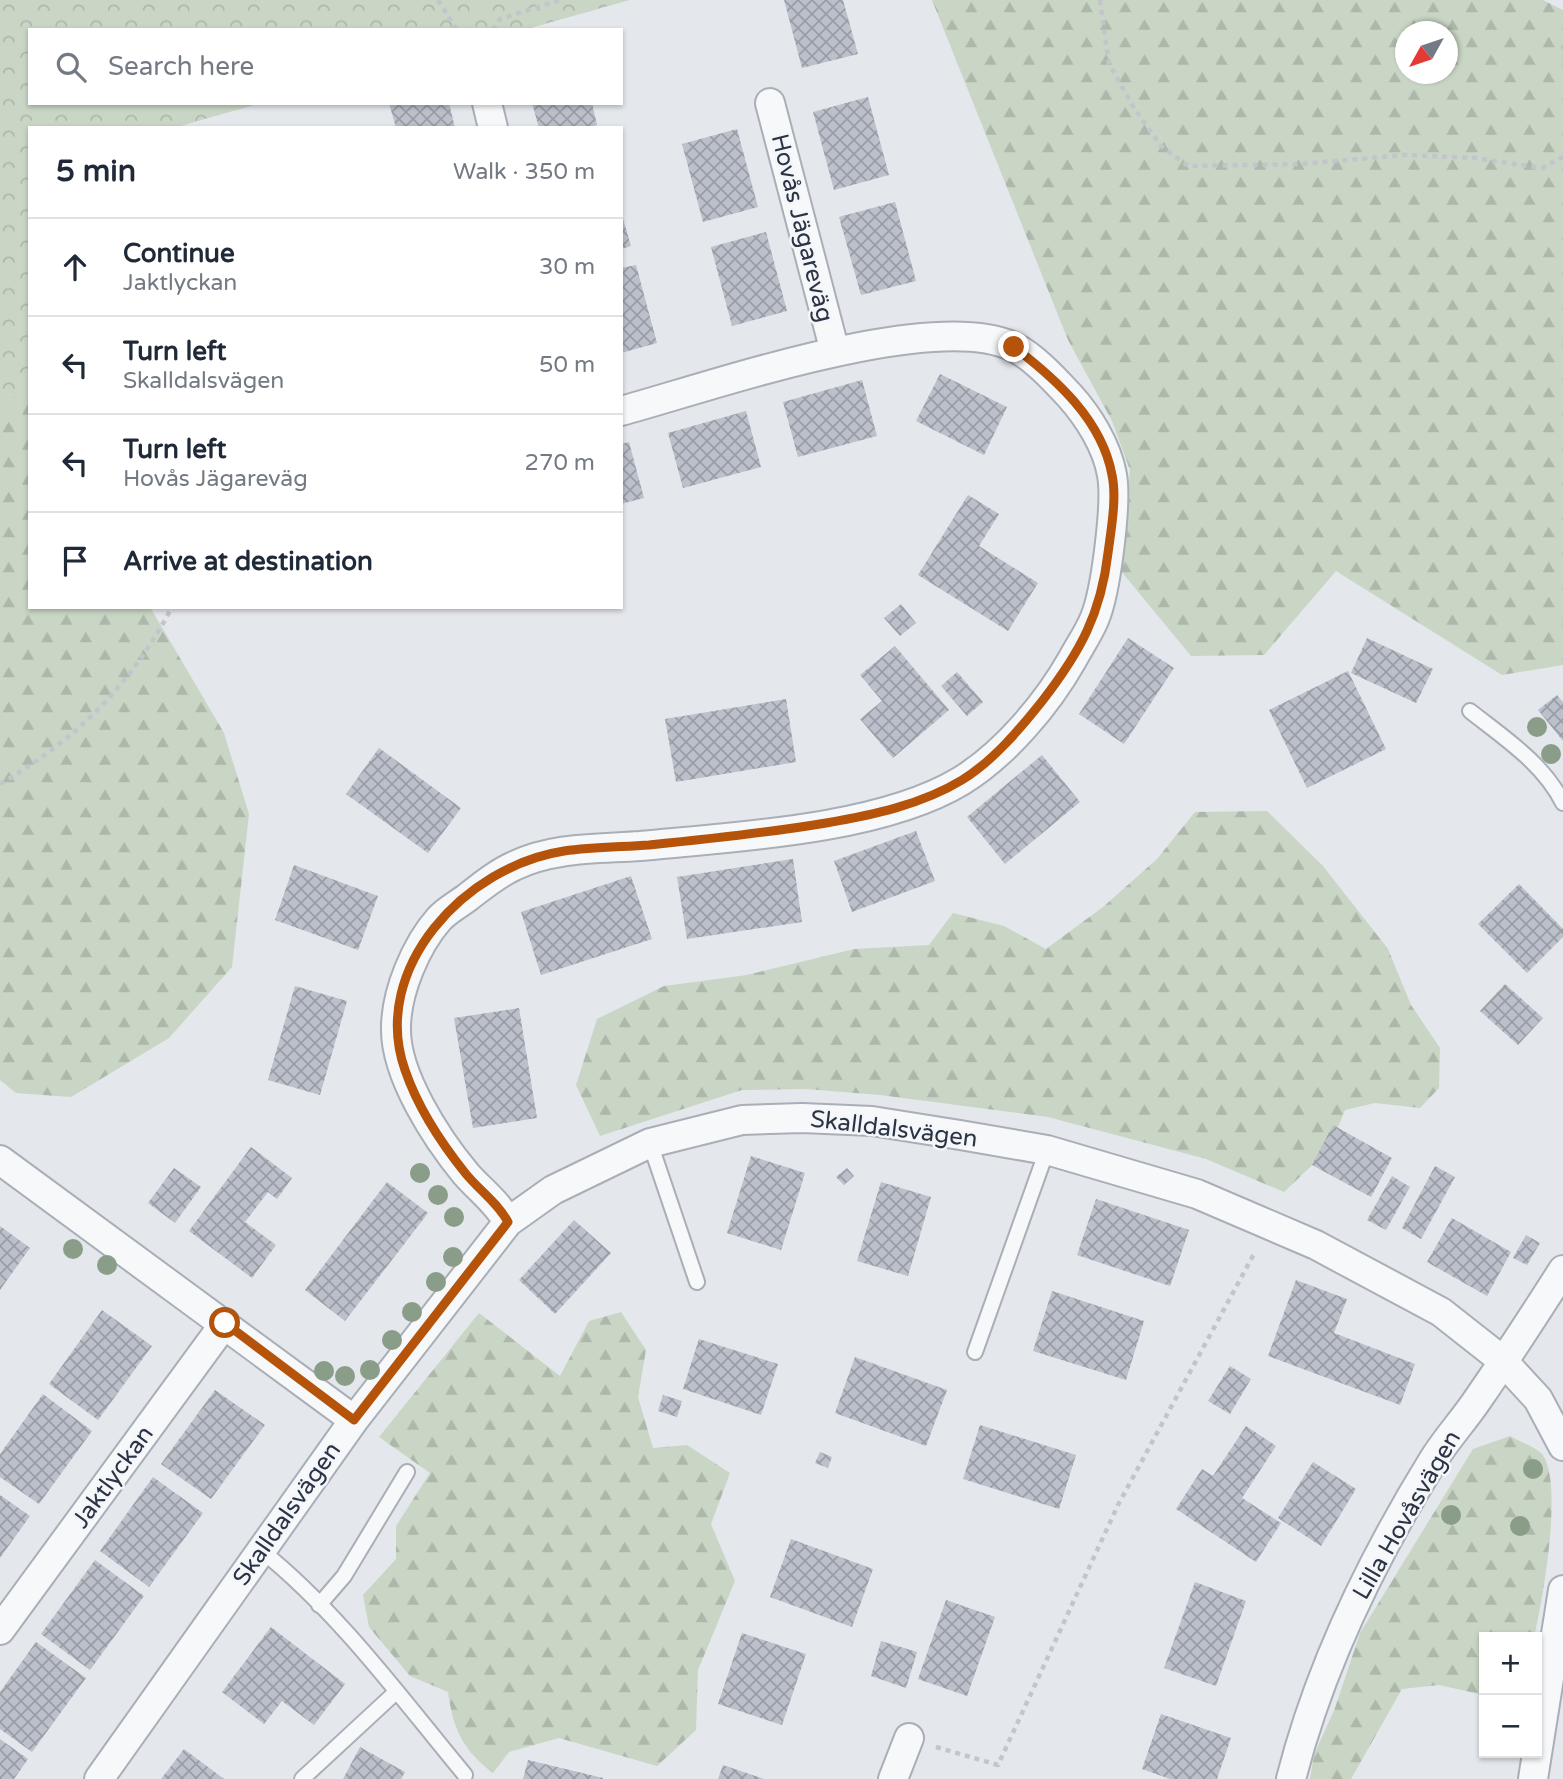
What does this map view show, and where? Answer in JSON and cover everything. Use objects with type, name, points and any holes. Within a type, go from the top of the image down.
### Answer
[{"type":"street","name":"Hovås Jägareväg","points":[[770,103],[835,352]]},
{"type":"street","points":[[488,105],[493,126]]},
{"type":"street","name":"Hovås Jägareväg","points":[[508,1222],[498,1204],[468,1176],[428,1122],[404,1069],[396,1028],[408,967],[440,918],[514,865],[562,852],[750,836],[870,816],[921,800],[963,780],[1028,720],[1065,671],[1096,617],[1108,555],[1113,476],[1099,439],[1079,407],[1046,371],[1014,347],[977,336],[933,335],[835,352],[623,410]]},
{"type":"street","name":"Skalldalsvägen","points":[[99,1779],[354,1420],[508,1222],[553,1190],[650,1143],[742,1120],[802,1118],[872,1121],[1047,1150],[1197,1194],[1316,1245],[1441,1312],[1502,1360],[1538,1399],[1563,1446]]},
{"type":"street","points":[[0,1160],[354,1420]]},
{"type":"street","name":"Lilla Hovåsvägen","points":[[1291,1779],[1309,1714],[1343,1627],[1371,1568],[1434,1457],[1563,1270]]},
{"type":"street","name":"Jaktlyckan","points":[[0,1630],[225,1323]]},
{"type":"street","points":[[1533,1779],[1563,1590]]},
{"type":"street","points":[[894,1779],[909,1738]]},
{"type":"lane","points":[[1470,711],[1527,756],[1548,778],[1563,803]]},
{"type":"lane","points":[[650,1143],[697,1282]]},
{"type":"lane","points":[[975,1352],[1047,1150]]},
{"type":"lane","points":[[319,1605],[344,1576],[407,1472]]},
{"type":"lane","points":[[262,1551],[319,1605],[465,1775]]},
{"type":"lane","points":[[302,1779],[396,1692]]},
{"type":"path","points":[[439,0],[456,28]]},
{"type":"path","points":[[494,28],[500,19],[560,0]]},
{"type":"path","points":[[1100,0],[1110,64],[1134,108],[1161,145],[1188,166],[1300,164],[1405,155],[1476,158],[1542,168],[1563,157]]},
{"type":"path","points":[[1563,45],[1563,55]]},
{"type":"path","points":[[0,784],[46,757],[112,697],[156,639],[172,609]]},
{"type":"path","points":[[909,1738],[998,1765],[1118,1505],[1270,1224]]},
{"type":"green space","points":[[0,0],[629,0],[530,28],[28,28],[28,105],[253,105],[180,126],[28,126],[28,609],[151,609],[224,733],[249,814],[232,967],[169,1038],[71,1097],[16,1093],[0,1080]]},
{"type":"green space","points":[[0,0],[629,0],[530,28],[28,28],[28,105],[253,105],[180,126],[28,126],[28,388],[0,405]]},
{"type":"green space","points":[[932,0],[1543,0],[1563,10],[1563,665],[1502,675],[1336,571],[1264,655],[1191,656],[1116,565],[1125,526],[1130,470],[1112,421],[1068,340]]},
{"type":"green space","points":[[1267,811],[1323,866],[1388,949],[1411,1005],[1440,1048],[1439,1088],[1420,1108],[1375,1103],[1345,1110],[1329,1149],[1284,1192],[1206,1159],[1048,1117],[880,1095],[806,1089],[742,1090],[600,1136],[576,1085],[597,1019],[664,986],[747,975],[854,949],[929,945],[953,913],[1004,926],[1046,949],[1103,907],[1157,859],[1195,812]]},
{"type":"green space","points":[[621,1312],[646,1350],[638,1397],[653,1448],[687,1445],[730,1473],[711,1524],[735,1581],[698,1670],[696,1730],[657,1766],[559,1738],[509,1752],[493,1773],[474,1756],[461,1738],[448,1692],[410,1676],[369,1627],[363,1595],[396,1559],[396,1526],[430,1473],[379,1437],[479,1313],[560,1376],[589,1321]]},
{"type":"green space","points":[[1510,1436],[1540,1452],[1549,1470],[1549,1543],[1535,1632],[1479,1632],[1479,1694],[1439,1685],[1402,1689],[1351,1779],[1310,1779],[1314,1755],[1335,1708],[1360,1633],[1473,1449]]},
{"type":"building","points":[[784,0],[843,0],[858,54],[802,68]]},
{"type":"building","points":[[868,97],[889,175],[834,190],[813,112]]},
{"type":"building","points":[[390,105],[449,105],[455,126],[395,126]]},
{"type":"building","points":[[533,105],[592,105],[597,125],[593,126],[538,126]]},
{"type":"building","points":[[737,129],[758,207],[703,222],[682,144]]},
{"type":"building","points":[[895,202],[916,281],[861,295],[839,217]]},
{"type":"building","points":[[623,219],[631,246],[623,248]]},
{"type":"building","points":[[766,232],[787,311],[732,326],[711,247]]},
{"type":"building","points":[[636,265],[657,343],[623,352],[623,268]]},
{"type":"building","points":[[940,374],[1007,407],[984,455],[916,421]]},
{"type":"building","points":[[862,380],[877,436],[798,457],[783,402]]},
{"type":"building","points":[[746,411],[761,467],[683,488],[668,433]]},
{"type":"building","points":[[629,442],[644,498],[623,503],[623,444]]},
{"type":"building","points":[[968,495],[999,514],[979,546],[1038,583],[1008,631],[918,575]]},
{"type":"building","points":[[901,604],[916,623],[900,636],[884,618]]},
{"type":"building","points":[[1128,638],[1174,668],[1124,744],[1079,714]]},
{"type":"building","points":[[1367,638],[1433,669],[1416,703],[1351,673]]},
{"type":"building","points":[[895,646],[949,710],[893,758],[860,719],[882,701],[860,675]]},
{"type":"building","points":[[1348,671],[1386,749],[1307,788],[1269,710]]},
{"type":"building","points":[[957,672],[983,702],[967,716],[941,686]]},
{"type":"building","points":[[1557,695],[1563,702],[1563,741],[1538,710]]},
{"type":"building","points":[[786,699],[796,762],[676,782],[665,719]]},
{"type":"building","points":[[379,748],[461,808],[428,853],[346,794]]},
{"type":"building","points":[[1042,755],[1080,802],[1005,864],[967,817]]},
{"type":"building","points":[[916,831],[935,881],[852,912],[834,861]]},
{"type":"building","points":[[793,859],[802,922],[687,939],[677,877]]},
{"type":"building","points":[[294,865],[378,896],[358,950],[275,920]]},
{"type":"building","points":[[631,876],[652,939],[541,975],[521,912]]},
{"type":"building","points":[[1519,884],[1563,929],[1563,937],[1527,973],[1478,924]]},
{"type":"building","points":[[1505,984],[1543,1018],[1518,1045],[1480,1011]]},
{"type":"building","points":[[295,986],[347,1001],[320,1095],[268,1080]]},
{"type":"building","points":[[519,1008],[537,1118],[473,1128],[454,1018]]},
{"type":"building","points":[[1333,1125],[1392,1158],[1371,1197],[1312,1165]]},
{"type":"building","points":[[251,1147],[292,1178],[277,1199],[268,1192],[245,1222],[276,1245],[252,1278],[189,1231]]},
{"type":"building","points":[[751,1156],[805,1173],[781,1250],[727,1233]]},
{"type":"building","points":[[1435,1166],[1455,1177],[1421,1239],[1402,1228]]},
{"type":"building","points":[[174,1168],[201,1187],[175,1223],[148,1203]]},
{"type":"building","points":[[847,1168],[854,1176],[844,1185],[836,1177]]},
{"type":"building","points":[[1392,1176],[1410,1187],[1386,1230],[1367,1220]]},
{"type":"building","points":[[387,1182],[428,1213],[345,1321],[305,1290]]},
{"type":"building","points":[[881,1182],[931,1197],[908,1276],[857,1261]]},
{"type":"building","points":[[1096,1199],[1189,1230],[1170,1286],[1077,1255]]},
{"type":"building","points":[[1452,1218],[1511,1252],[1487,1296],[1427,1262]]},
{"type":"building","points":[[574,1220],[611,1253],[555,1314],[519,1280]]},
{"type":"building","points":[[0,1226],[30,1248],[0,1290]]},
{"type":"building","points":[[1526,1235],[1540,1243],[1527,1265],[1513,1258]]},
{"type":"building","points":[[1296,1280],[1347,1299],[1334,1333],[1415,1364],[1400,1405],[1268,1356]]},
{"type":"building","points":[[1052,1291],[1144,1321],[1126,1380],[1033,1351]]},
{"type":"building","points":[[102,1310],[152,1346],[98,1420],[49,1384]]},
{"type":"building","points":[[699,1339],[778,1364],[761,1415],[683,1389]]},
{"type":"building","points":[[855,1357],[947,1390],[926,1446],[835,1413]]},
{"type":"building","points":[[1230,1366],[1251,1379],[1230,1414],[1208,1401]]},
{"type":"building","points":[[215,1390],[265,1425],[211,1499],[161,1464]]},
{"type":"building","points":[[43,1394],[92,1431],[39,1504],[0,1477],[0,1454]]},
{"type":"building","points":[[663,1395],[682,1401],[677,1417],[658,1411]]},
{"type":"building","points":[[980,1425],[1076,1455],[1059,1509],[963,1479]]},
{"type":"building","points":[[1246,1426],[1276,1446],[1242,1498],[1281,1523],[1256,1562],[1176,1509],[1202,1469],[1213,1476]]},
{"type":"building","points":[[820,1452],[832,1457],[828,1468],[815,1463]]},
{"type":"building","points":[[1313,1462],[1356,1489],[1321,1546],[1278,1518]]},
{"type":"building","points":[[153,1477],[203,1513],[149,1587],[100,1551]]},
{"type":"building","points":[[0,1495],[30,1516],[0,1558]]},
{"type":"building","points":[[791,1539],[873,1569],[852,1627],[770,1597]]},
{"type":"building","points":[[95,1560],[144,1596],[90,1670],[41,1634]]},
{"type":"building","points":[[1195,1582],[1246,1601],[1216,1686],[1164,1668]]},
{"type":"building","points":[[946,1600],[995,1617],[967,1696],[918,1679]]},
{"type":"building","points":[[271,1627],[345,1684],[314,1725],[282,1701],[264,1724],[222,1692]]},
{"type":"building","points":[[742,1633],[806,1654],[782,1725],[718,1704]]},
{"type":"building","points":[[881,1641],[917,1652],[906,1688],[871,1676]]},
{"type":"building","points":[[36,1642],[86,1678],[32,1752],[0,1729],[0,1692]]},
{"type":"building","points":[[1161,1714],[1231,1738],[1217,1779],[1170,1779],[1142,1769]]},
{"type":"building","points":[[0,1739],[28,1759],[14,1779],[0,1779]]},
{"type":"building","points":[[360,1747],[405,1772],[401,1779],[343,1779]]},
{"type":"building","points":[[184,1749],[224,1779],[161,1779]]},
{"type":"building","points":[[528,1760],[603,1778],[603,1779],[523,1779]]},
{"type":"building","points":[[723,1765],[764,1779],[718,1779]]},
{"type":"route","points":[[225,1323],[354,1420],[508,1222],[498,1204],[468,1176],[428,1122],[404,1069],[396,1028],[408,967],[440,918],[514,865],[562,852],[750,836],[870,816],[921,800],[963,780],[999,750],[1028,720],[1065,671],[1096,617],[1108,555],[1113,476],[1099,439],[1079,407],[1046,371],[1014,347]]}]
